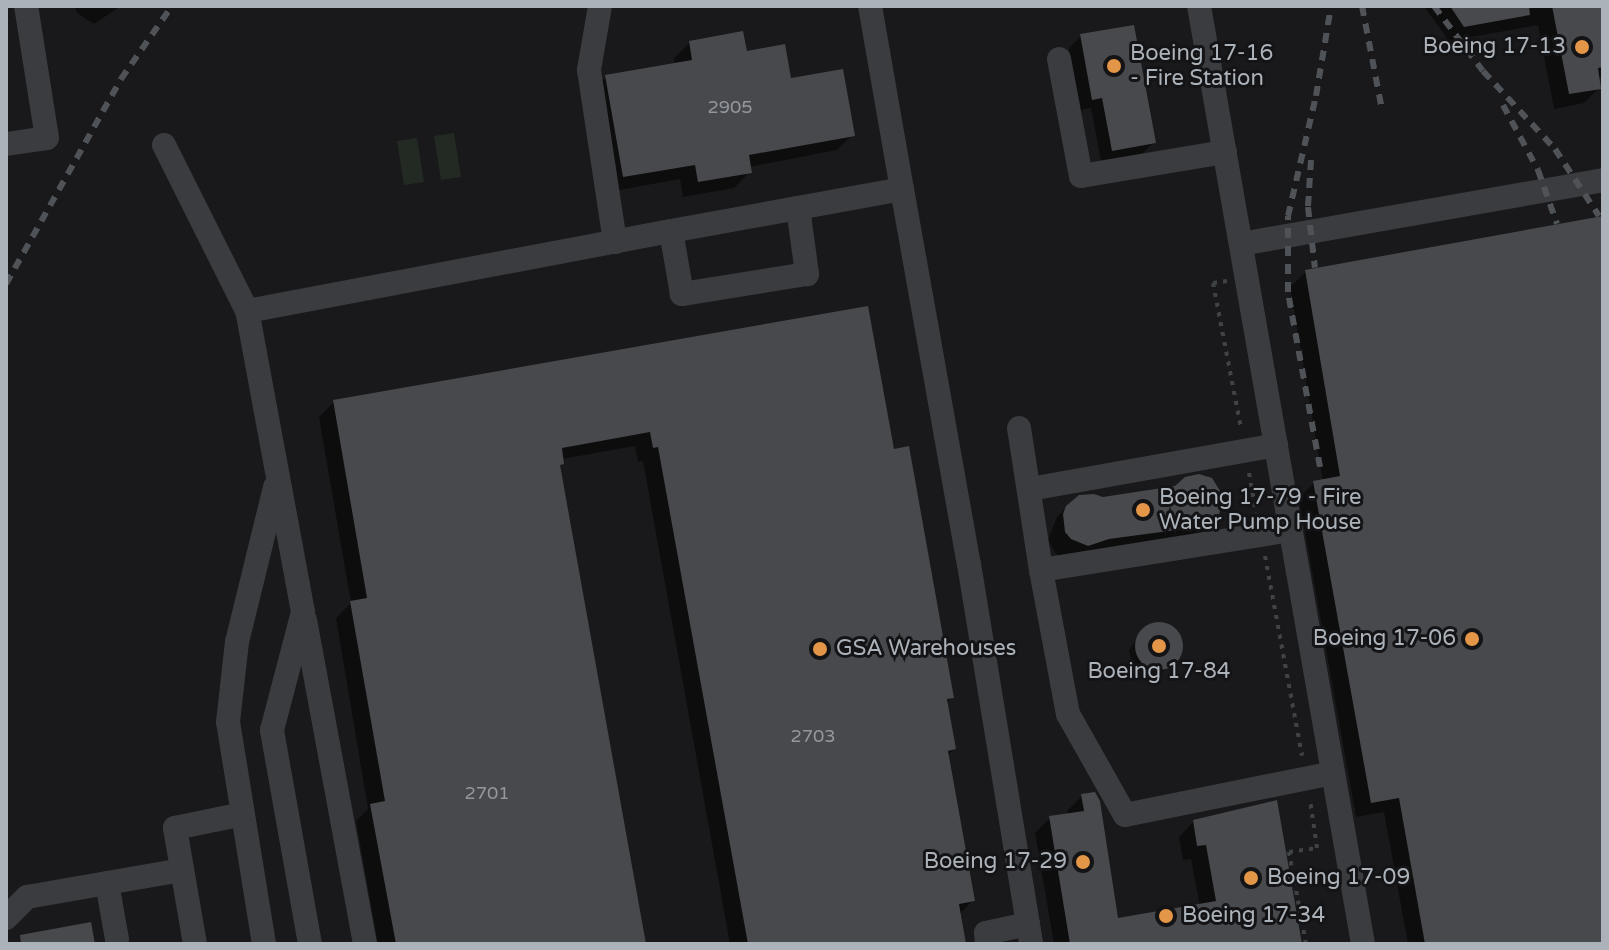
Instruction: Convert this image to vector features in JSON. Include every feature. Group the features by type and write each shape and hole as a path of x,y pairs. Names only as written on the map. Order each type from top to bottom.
{"lane":[{"path":"6,144 47,138 26,6"},
{"path":"600,6 589,70 615,242"},
{"path":"870,6 1029,934 986,933 987,944"},
{"path":"1199,6 1363,944"},
{"path":"1059,59 1081,176 1225,152"},
{"path":"164,145 247,311 365,944"},
{"path":"1241,244 1603,180"},
{"path":"247,311 902,189"},
{"path":"671,231 682,294 807,274 798,208"},
{"path":"1019,428 1068,714 1125,815 1333,773"},
{"path":"1030,489 1276,445"},
{"path":"264,944 228,722 237,642 277,476"},
{"path":"1041,570 1291,530"},
{"path":"303,612 272,730 310,944"},
{"path":"195,944 175,828 243,814"},
{"path":"6,918 27,897 182,870"},
{"path":"107,883 117,939"}],"shaded area":[{"path":"454,133 461,177 441,180 434,136"},
{"path":"417,138 424,182 404,185 397,141"}],"building":[{"path":"1450,6 1529,6 1530,15 1464,27"},
{"name":"Boeing 17-13","path":"1552,6 1603,6 1603,67 1598,68 1601,89 1569,94"},
{"name":"Boeing 17-16 - Fire Station","path":"1134,25 1156,143 1112,151 1102,98 1092,100 1080,34"},
{"path":"743,31 747,51 785,44 791,78 843,69 855,136 749,155 752,173 698,182 695,165 623,177 605,75 692,60 689,41"},
{"name":"Boeing 17-06","path":"1603,216 1603,944 1425,944 1399,798 1371,803 1313,481 1340,476 1305,270"},
{"name":"GSA Warehouses","path":"868,306 894,449 909,446 954,698 947,699 956,749 948,751 975,901 959,904 966,944 748,944 658,447 653,448 650,432 562,448 564,464 560,465 646,944 396,944 370,804 385,801 350,601 367,598 333,400"},
{"name":"Boeing 17-79 - Fire Water Pump House","path":"1199,474 1212,478 1224,497 1218,518 1206,526 1109,539 1088,546 1071,539 1065,532 1063,514 1066,506 1079,495 1103,497 1175,486 1185,477"},
{"name":"Boeing 17-84","path":"1159,622 1176,629 1183,646 1176,663 1159,670 1142,663 1135,646 1142,629"},
{"path":"1095,792 1100,801 1118,918 1216,901 1206,845 1197,846 1193,820 1277,800 1302,944 1070,944 1049,816 1084,811 1081,794"},
{"path":"91,922 95,944 21,944 20,935"}],"railway":[{"path":"6,284 121,79 172,6"},
{"path":"1320,467 1288,292 1288,216 1316,96 1331,6"},
{"path":"1362,6 1381,105"},
{"path":"1434,6 1483,71 1555,149 1599,216"},
{"path":"1503,105 1538,170 1557,224"},
{"path":"1311,160 1308,207 1315,268"}],"place":[{"name":"Boeing 17-13","path":"1582,47"},
{"name":"Boeing 17-16 - Fire Station","path":"1114,66"},
{"name":"Boeing 17-79 - Fire Water Pump House","path":"1143,510"},
{"name":"Boeing 17-06","path":"1472,639"},
{"name":"Boeing 17-84","path":"1159,646"},
{"name":"GSA Warehouses","path":"820,649"},
{"name":"Boeing 17-29","path":"1083,862"},
{"name":"Boeing 17-09","path":"1251,878"},
{"name":"Boeing 17-34","path":"1166,916"}]}
